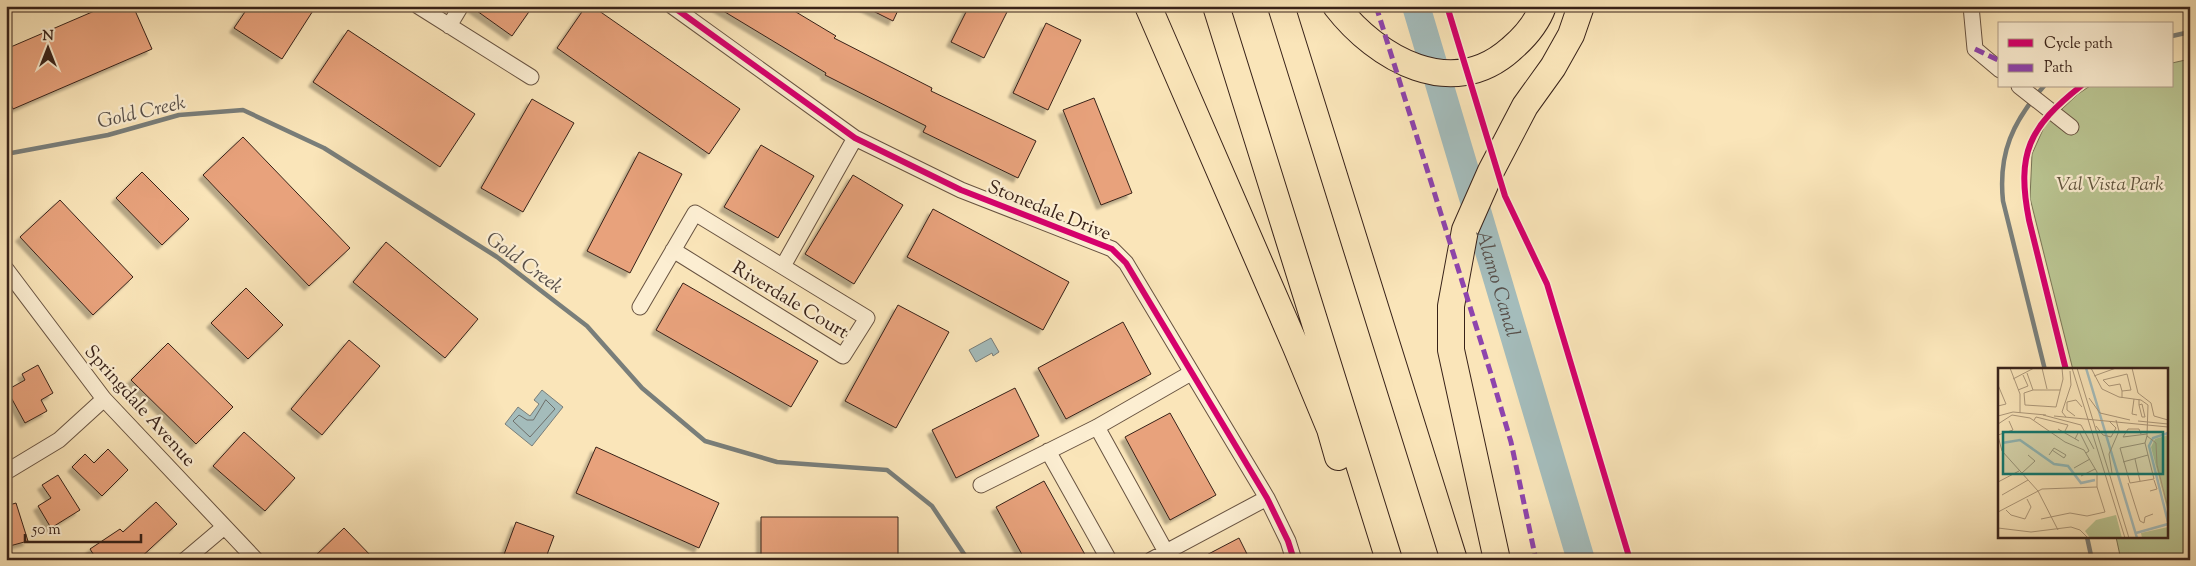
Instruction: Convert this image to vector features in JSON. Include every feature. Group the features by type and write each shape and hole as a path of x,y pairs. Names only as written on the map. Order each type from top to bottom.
{"highway":[{"path":"1148,6 1296,347 1330,430 1346,483 1375,514"},
{"path":"1216,6 1389,560"},
{"path":"1281,6 1454,560"},
{"path":"1339,10 1371,43 1401,62 1429,72 1456,73 1480,69 1502,57 1523,38 1539,16 1543,6"},
{"path":"1497,560 1451,350 1451,306 1465,230 1491,171 1525,106 1553,67 1571,35 1581,6"}],"street":[{"path":"418,6 531,78"},
{"path":"449,26 462,6"},
{"name":"Stonedale Drive","path":"672,6 855,138 961,190 1112,249 1126,263 1267,498 1288,542 1294,560"},
{"path":"1971,6 1975,49 1998,68"},
{"path":"2022,88 2071,127"},
{"name":"Riverdale Court","path":"782,266 855,138"},
{"name":"Riverdale Court","path":"640,307 695,213 867,318 843,356 674,250"},
{"name":"Springdale Avenue","path":"6,269 104,399 256,560"},
{"path":"981,485 1097,427 1191,373"},
{"path":"6,472 58,440 104,399"},
{"path":"1097,427 1166,552"},
{"path":"1048,451 1109,560"},
{"path":"1151,560 1267,498"},
{"path":"185,560 224,527"}],"green space":[{"name":"Val Vista Park","path":"2190,59 2190,560 2121,560 2116,538 2168,538 2168,368 2072,368 2030,198 2032,154 2045,125 2087,88 2174,88 2174,63"}],"water":[{"path":"991,338 999,352 993,356 992,353 976,362 969,350"},
{"path":"542,390 563,407 532,446 505,424 518,407 530,416 539,404 534,400"}],"building":[{"path":"106,6 133,6 152,49 13,109 6,94 6,49"},
{"path":"249,6 316,6 282,59 234,28"},
{"path":"470,6 533,6 512,36"},
{"path":"586,6 592,6 740,109 709,154 557,48"},
{"path":"715,6 786,6 836,36 834,38 932,88 931,91 1036,141 1018,178 923,132 926,126 825,75 826,73"},
{"path":"863,6 900,6 893,21"},
{"path":"969,6 1010,6 984,58 951,42"},
{"path":"1046,23 1081,40 1048,110 1013,93"},
{"path":"348,30 475,114 440,167 313,82"},
{"path":"1094,98 1132,193 1101,205 1063,110"},
{"path":"532,99 574,123 523,212 481,188"},
{"path":"243,137 350,248 309,286 203,175"},
{"path":"761,145 814,176 778,238 724,207"},
{"path":"639,152 682,174 630,273 587,251"},
{"path":"142,172 189,219 162,245 116,198"},
{"path":"853,175 903,205 854,284 805,254"},
{"path":"60,200 133,277 93,315 20,237"},
{"path":"933,209 1069,282 1043,330 907,257"},
{"path":"386,242 478,319 445,358 353,282"},
{"path":"683,283 818,361 791,407 656,330"},
{"path":"246,288 283,325 248,359 211,323"},
{"path":"898,305 949,332 896,428 845,401"},
{"path":"1123,322 1151,374 1066,419 1038,368"},
{"path":"349,340 380,366 322,435 291,409"},
{"path":"168,343 233,407 196,444 131,380"},
{"path":"38,365 53,393 41,400 47,411 25,423 7,390 25,380 22,374"},
{"path":"1015,388 1039,436 956,478 932,430"},
{"path":"1170,413 1216,495 1170,520 1125,437"},
{"path":"244,432 295,478 265,511 213,466"},
{"path":"596,447 719,503 699,548 576,493"},
{"path":"108,449 128,470 102,496 72,467 85,454 94,463"},
{"path":"58,475 80,510 51,528 38,506 51,498 42,485"},
{"path":"1044,481 1088,560 1025,560 996,507"},
{"path":"156,502 177,524 138,560 97,560 90,549 120,529 123,532"},
{"path":"16,503 28,541 6,547 6,506"},
{"path":"761,517 898,517 898,560 761,560"},
{"path":"516,522 554,536 545,560 502,560"},
{"path":"344,528 375,560 311,560"},
{"path":"1239,538 1250,560 1197,560"}],"waterway":[{"name":"Alamo Canal","path":"1416,6 1581,560"},
{"path":"2174,36 2190,32"},
{"path":"2042,88 2024,112 2010,139 2003,168 2002,184 2003,201 2045,368"},
{"name":"Gold Creek","path":"6,154 108,135 179,115 243,110 324,148 497,257 587,326 642,388 705,441 777,462 887,470 932,506 968,560"},
{"path":"2087,538 2092,560"}],"marked path":[{"path":"1376,6 1511,442 1536,560"},
{"path":"1975,49 1998,60"}],"cycle path":[{"path":"672,6 855,138 961,190 1112,249 1126,263 1267,498 1288,541 1294,560"},
{"path":"1447,6 1505,196 1547,284 1630,560"},
{"path":"2066,368 2029,220 2024,177 2026,159 2038,129 2049,115 2079,88"}]}
